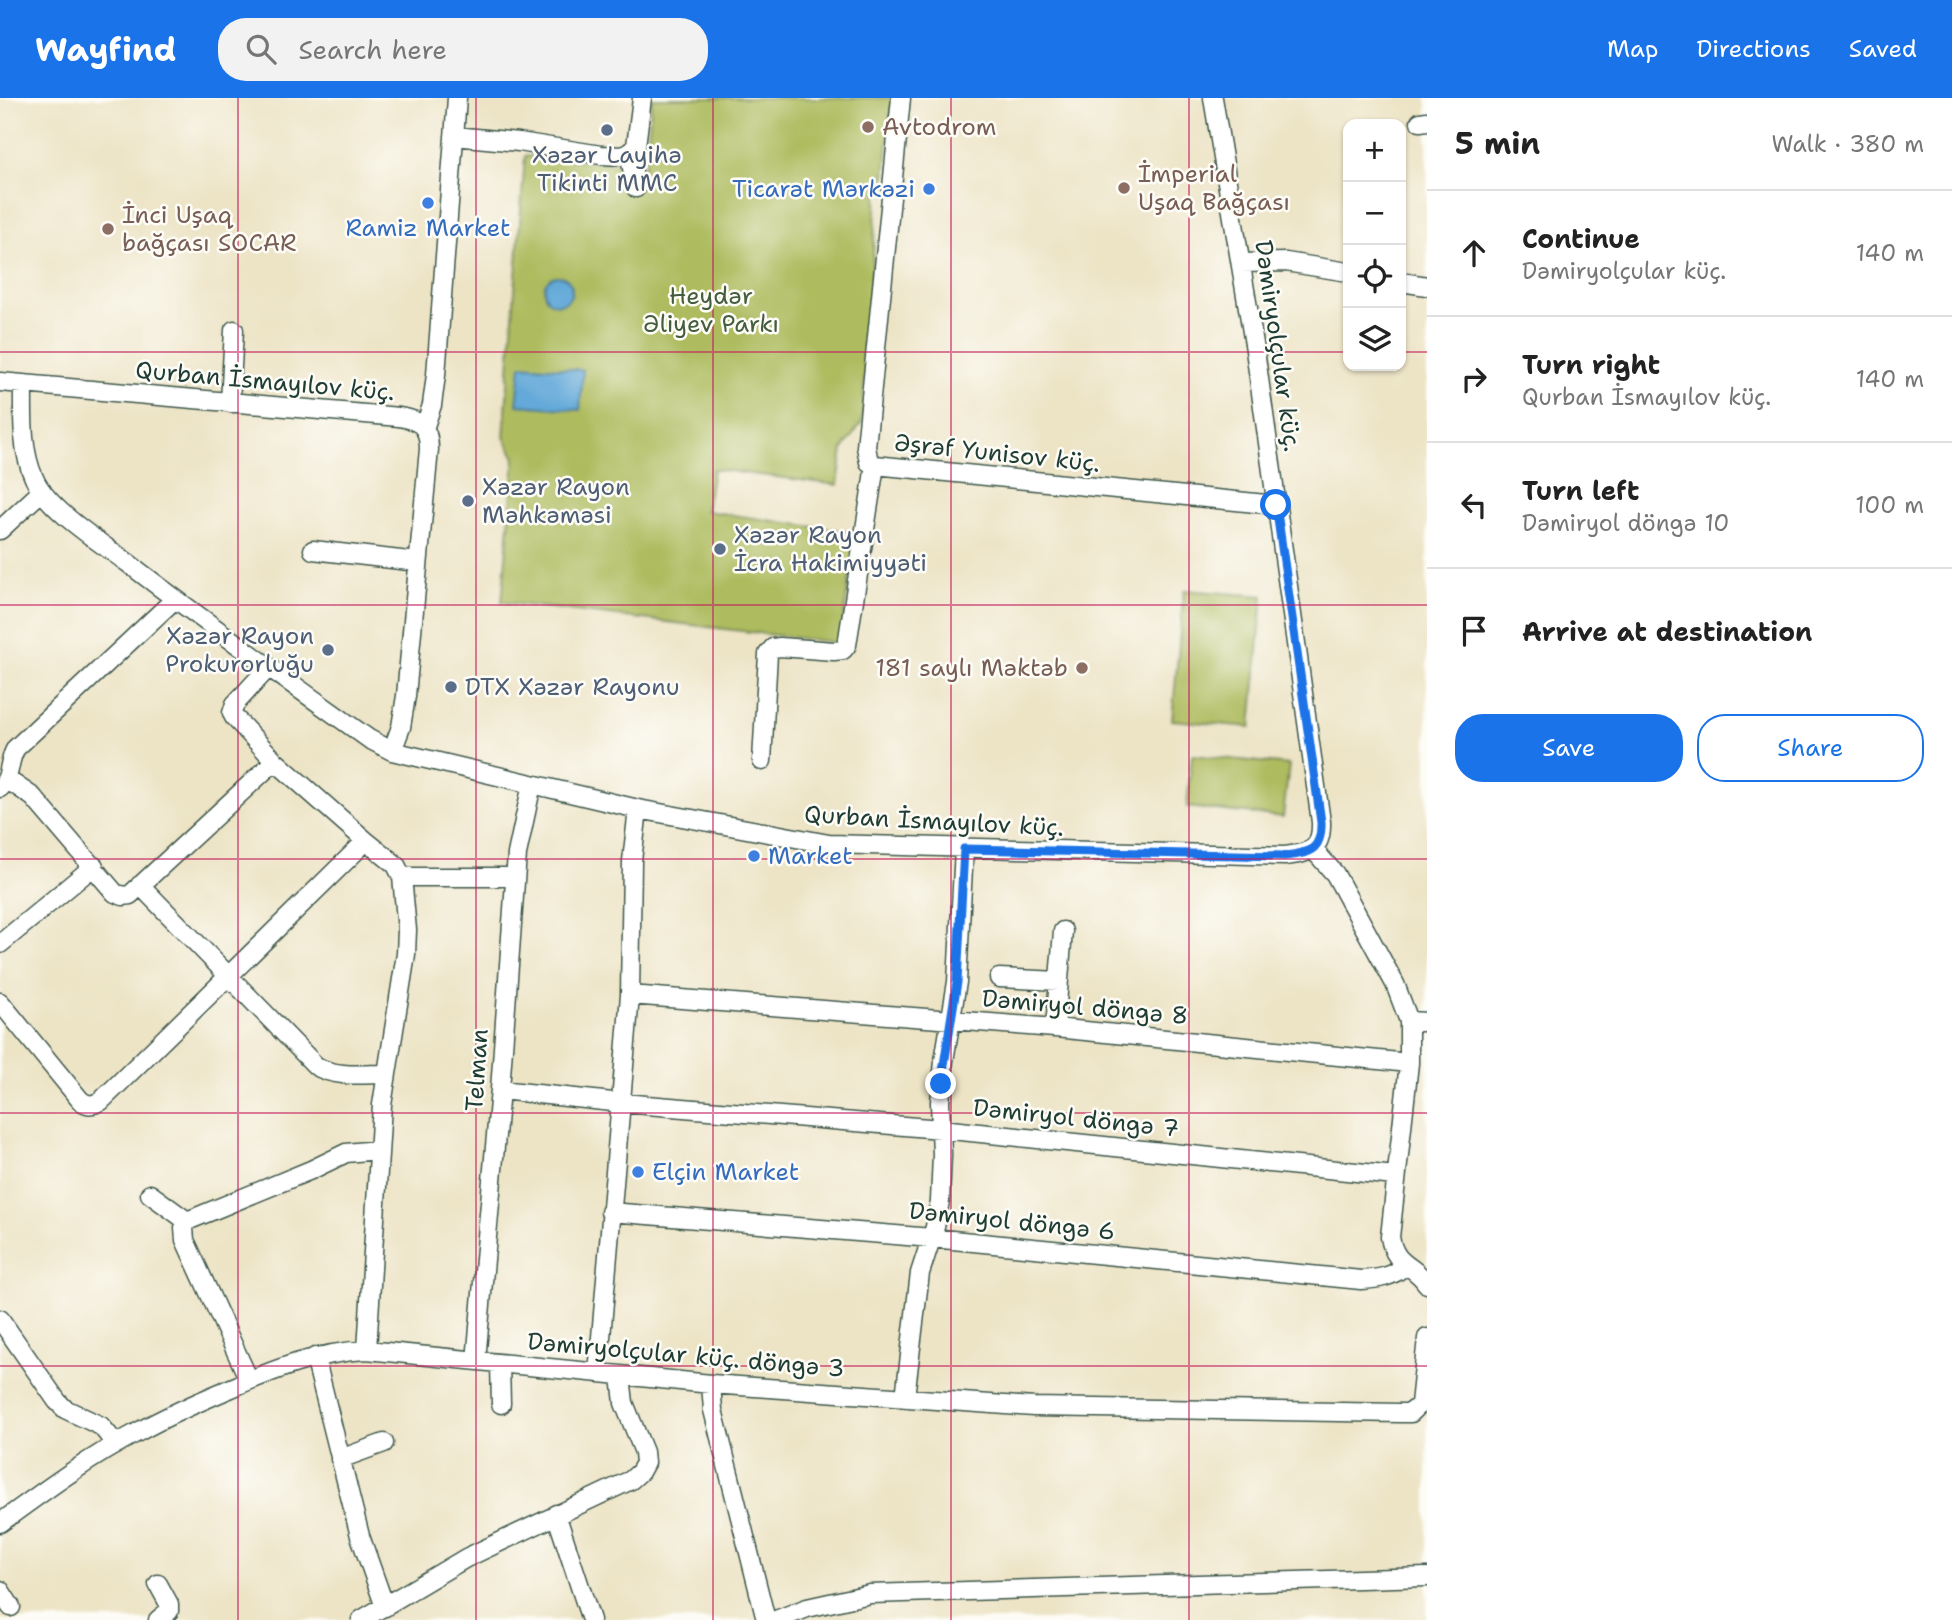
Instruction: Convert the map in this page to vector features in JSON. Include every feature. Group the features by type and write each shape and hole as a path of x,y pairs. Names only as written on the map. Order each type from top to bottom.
{"street":[{"path":"392,751 403,713 429,449 425,426 432,405 436,375 457,98"},
{"path":"454,136 622,156 636,146 642,98"},
{"name":"Əşrəf Yunisov küç.","path":"901,98 866,447 869,462 953,475 1276,505"},
{"name":"Dəmiryolçular küç.","path":"1213,98 1241,262 1321,822 1321,838 1313,849"},
{"path":"629,153 636,188"},
{"path":"1241,262 1286,262 1343,271"},
{"path":"1406,283 1427,286"},
{"path":"230,403 234,330"},
{"name":"Qurban İsmayılov küç.","path":"0,382 399,417 425,426"},
{"name":"Qurban İsmayılov küç.","path":"23,384 26,449 34,481 42,491 76,524 174,599 369,739 392,751 638,809 829,845 1285,856 1299,855 1313,849"},
{"path":"762,761 768,654 780,647 834,651 843,650 847,645 875,465"},
{"path":"0,530 42,491"},
{"path":"313,550 418,562"},
{"path":"174,599 16,748 4,772 33,797 116,893 123,896 130,895 275,761"},
{"path":"269,667 235,704 232,713 275,761 396,865 402,877 407,918 406,954 386,1074 378,1150 367,1350"},
{"name":"Telman","path":"476,1362 500,1090 515,877 520,830 532,785"},
{"path":"598,1373 630,995 632,861 638,809"},
{"path":"0,1002 81,1101 94,1105 366,841"},
{"path":"905,1396 920,1273 932,1238 940,1200 941,1084 957,982 964,849"},
{"path":"1313,849 1335,874 1418,1022 1409,1063 1390,1237 1396,1257 1420,1275 1427,1284"},
{"path":"0,944 94,866"},
{"path":"402,877 515,877"},
{"path":"140,885 316,1066 325,1071 386,1074"},
{"path":"1055,1028 1063,931"},
{"path":"999,978 1059,981"},
{"name":"Dəmiryol döngə 8","path":"630,995 1055,1028 1409,1063"},
{"name":"Dəmiryol döngə 7","path":"500,1090 622,1103 941,1129 1395,1176"},
{"path":"249,1380 189,1250 184,1228 187,1221 346,1153 378,1150"},
{"path":"150,1194 187,1221"},
{"name":"Dəmiryol döngə 6","path":"610,1212 932,1238 1361,1280 1380,1279 1405,1266"},
{"path":"0,1320 57,1401 65,1409 101,1426 117,1444"},
{"name":"Dəmiryolçular küç. döngə 3","path":"0,1523 117,1444 185,1408 249,1380 315,1357 367,1350 711,1384 1089,1409 1412,1413 1420,1404 1427,1338"},
{"path":"315,1357 360,1536 385,1607"},
{"path":"500,1364 501,1404"},
{"path":"361,1620 466,1558 631,1480 640,1472 645,1463 644,1452 624,1403 621,1376"},
{"path":"711,1384 713,1410 766,1620"},
{"path":"340,1459 384,1443"},
{"path":"556,1514 591,1620"},
{"path":"776,1620 807,1608 870,1594 1427,1577"},
{"path":"158,1620 169,1611 169,1604 159,1584"},
{"path":"0,1590 11,1607"}],"green space":[{"name":"Heydər Əliyev Parkı","path":"652,98 892,98 884,189 877,194 862,422 843,449 838,485 713,469 706,511 856,533 840,643 502,602 515,458 504,437 525,156 645,166"},
{"path":"1184,590 1263,596 1251,727 1172,720"},
{"path":"1192,755 1289,765 1283,817 1187,807"}],"water":[{"path":"558,276 568,280 572,290 568,300 558,304 548,300 544,290 548,280"},
{"path":"521,365 583,370 580,410 517,405"}],"place":[{"name":"Avtodrom","path":"868,127"},
{"name":"Xəzər Layihə Tikinti MMC","path":"607,130"},
{"name":"İmperial Uşaq Bağçası","path":"1124,188"},
{"name":"Ticarət Mərkəzi","path":"929,189"},
{"name":"Ramiz Market","path":"428,203"},
{"name":"İnci Uşaq bağçası SOCAR","path":"108,229"},
{"name":"Xəzər Rayon Məhkəməsi","path":"468,501"},
{"name":"Xəzər Rayon İcra Hakimiyyəti","path":"720,549"},
{"name":"Xəzər Rayon Prokurorluğu","path":"328,650"},
{"name":"181 saylı Məktəb","path":"1082,668"},
{"name":"DTX Xəzər Rayonu","path":"451,687"},
{"name":"Market","path":"754,856"},
{"name":"Elçin Market","path":"638,1172"}],"route":[{"path":"941,1084 957,982 964,849 1285,856 1299,855 1317,845 1321,838 1321,822 1276,505"}]}
